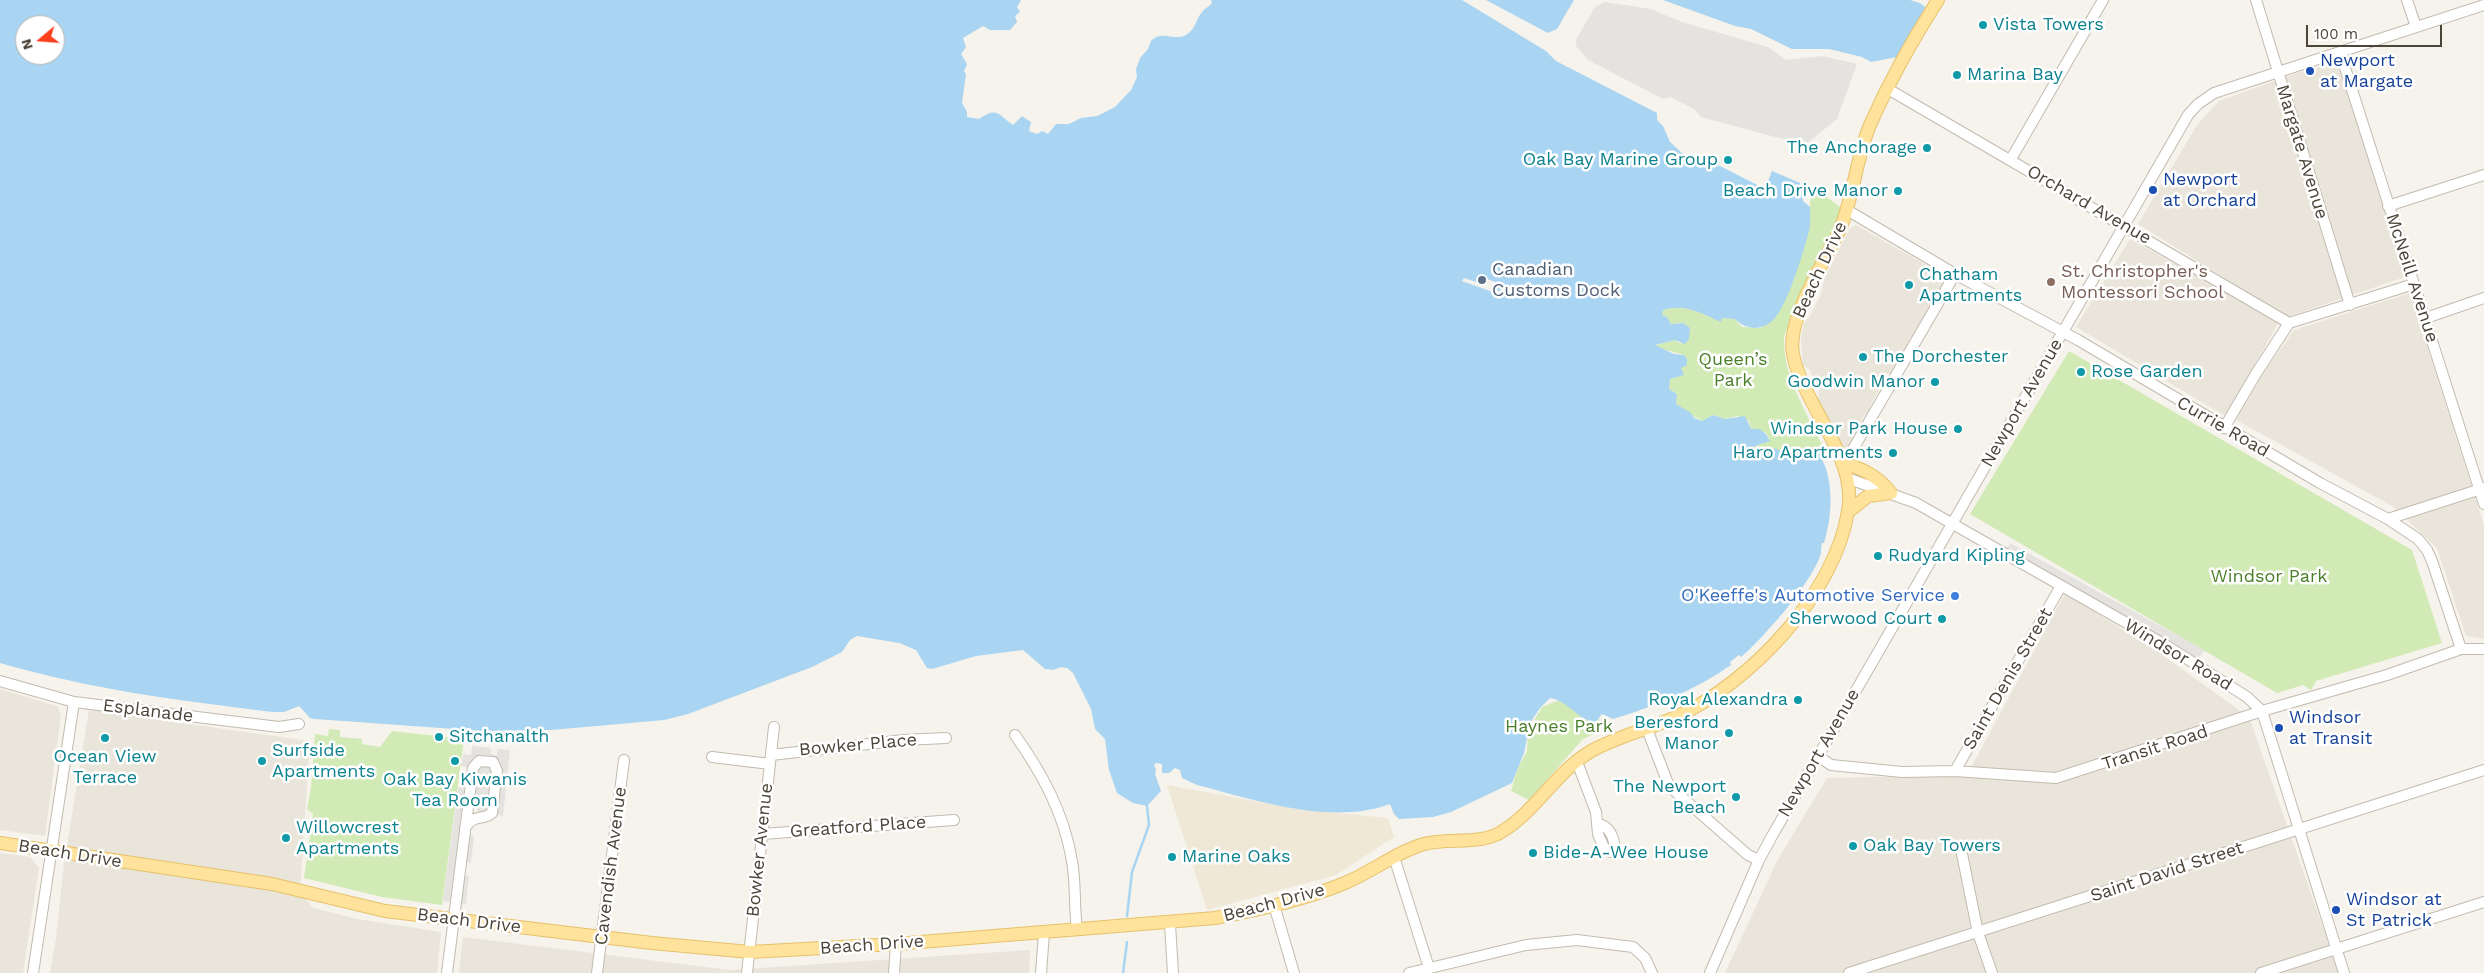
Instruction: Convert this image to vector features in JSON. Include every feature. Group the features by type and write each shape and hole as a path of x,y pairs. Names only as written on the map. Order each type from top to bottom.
{"main road":[{"name":"Beach Drive","path":"0,843 272,884 385,911 601,938 750,952 896,944 1170,924 1222,917 1274,905 1343,884 1411,849 1436,842 1483,839 1502,831 1577,762 1597,748 1647,729 1693,708 1722,692 1768,652 1807,603 1826,572 1848,512 1847,478 1842,462 1794,358 1792,337 1798,314 1847,210 1869,128 1888,89 1938,0"},
{"path":"1842,462 1859,468 1882,480 1891,493 1868,496 1848,512"}],"street":[{"path":"2010,160 2102,0"},
{"name":"Margate Avenue","path":"2256,0 2350,304"},
{"path":"2407,0 2416,27"},
{"name":"Newport Avenue","path":"1710,971 1758,860 2188,115 2198,104 2214,93 2484,5"},
{"name":"McNeill Avenue","path":"2340,52 2388,206 2482,489 2484,504"},
{"name":"Orchard Avenue","path":"1888,89 2124,225 2289,324"},
{"path":"2388,206 2484,175"},
{"name":"Currie Road","path":"1847,210 2320,483 2388,519 2418,539 2427,550 2461,649"},
{"path":"1842,462 1849,456 1955,274"},
{"path":"2224,428 2257,372 2289,324 2414,284"},
{"path":"2426,318 2484,298"},
{"name":"Windsor Road","path":"1847,478 1891,493 1916,504 1952,524 2210,673 2247,697 2262,711"},
{"path":"2388,519 2482,489"},
{"name":"Saint Denis Street","path":"1955,771 2061,586"},
{"name":"Transit Road","path":"1818,756 1831,765 1902,772 1955,771 2056,778 2262,711 2387,675 2461,649 2484,649"},
{"name":"Esplanade","path":"0,681 74,702 279,727 299,724"},
{"path":"33,973 74,702"},
{"path":"2262,711 2344,973"},
{"name":"Bowker Avenue","path":"747,973 774,727"},
{"path":"1647,729 1669,786 1748,855 1758,860"},
{"path":"1015,735 1035,763 1065,827 1073,862 1077,930"},
{"name":"Bowker Place","path":"770,759 904,740 946,738"},
{"path":"712,757 770,759"},
{"name":"Cavendish Avenue","path":"597,973 624,760"},
{"path":"447,973 453,919 465,828 474,765 480,761 493,762 497,771 492,813 472,819 465,828"},
{"path":"1577,762 1599,824"},
{"name":"Saint David Street","path":"1850,973 1978,934 2484,770"},
{"name":"Greatford Place","path":"762,834 954,820"},
{"path":"1962,854 1978,934 1992,973"},
{"path":"1394,857 1428,968"},
{"path":"2261,973 2484,902"},
{"path":"1274,905 1294,973"},
{"path":"1170,924 1173,973"},
{"path":"1041,973 1044,933"},
{"path":"1409,973 1542,942 1577,940 1633,947 1645,958 1652,973"},
{"path":"894,973 896,944"}],"shaded area":[{"path":"1605,2 1651,9 1682,22 1768,47 1786,60 1823,56 1857,64 1837,119 1805,145 1701,117 1695,110 1671,97 1663,99 1588,60 1576,46 1576,40 1595,7"},
{"path":"2337,62 2342,63 2405,277 2287,317 2138,224 2197,125 2219,101 2297,73"},
{"path":"1856,225 1938,272 1943,277 1944,282 1892,374 1886,373 1883,383 1870,406 1870,411 1864,415 1852,438 1853,442 1846,451 1842,448 1818,399 1819,390 1810,370 1803,365 1801,338 1804,323 1810,316 1821,294 1824,279 1850,228"},
{"path":"2130,239 2279,322 2225,416 2076,327"},
{"path":"2410,293 2484,525 2484,639 2466,636 2437,548 2392,506 2236,420 2263,374 2294,330"},
{"path":"2010,543 2204,650 2197,662 2006,551"},
{"path":"2065,593 2161,654 2249,717 2339,973 1725,973 1777,861 1827,778 1967,775"},
{"path":"0,689 57,706 61,715 45,836 0,830"},
{"path":"89,710 310,741 300,892 313,908 357,919 441,932 437,973 50,973 64,864"},
{"path":"472,746 491,748 491,754 497,755 498,749 510,750 503,816 487,811 479,812 472,804 464,835 474,836 471,863 460,862 459,875 469,876 466,904 443,901 458,788 466,782 471,783 473,768 461,766 463,754 471,755"},
{"path":"1167,785 1297,809 1388,818 1394,837 1336,875 1207,910"},
{"path":"0,853 30,857 39,868 23,973 0,973"},
{"path":"463,937 730,970 1030,950 1029,973 459,973"}],"green space":[{"name":"Queen’s Park","path":"1811,186 1842,208 1784,336 1784,351 1791,379 1823,447 1820,454 1796,447 1788,447 1782,451 1755,454 1740,460 1732,454 1770,440 1765,432 1751,430 1749,421 1737,416 1725,419 1713,415 1703,421 1676,404 1677,394 1669,389 1670,379 1678,377 1684,355 1656,347 1655,345 1675,340 1681,344 1683,323 1671,324 1667,317 1662,315 1662,310 1685,308 1720,321 1722,318 1735,319 1742,327 1761,328 1783,304 1809,229"},
{"name":"Windsor Park","path":"2069,351 2412,550 2442,643 2316,681 2311,690 2303,685 2277,693 1970,514"},
{"name":"Haynes Park","path":"1565,698 1587,715 1603,721 1601,731 1583,739 1529,800 1511,791 1517,770 1527,751 1528,731 1542,707"},
{"path":"329,729 340,730 340,737 362,739 362,744 380,747 392,731 464,739 442,905 382,897 304,878 313,814 307,809 311,787 315,734 328,736"}],"water":[{"path":"0,0 1021,0 1017,7 1020,12 1015,16 1017,22 1010,30 990,30 983,26 963,38 966,47 961,54 967,64 964,71 966,74 962,103 967,112 967,117 979,119 990,113 997,113 1013,125 1022,116 1031,122 1029,131 1037,134 1042,131 1048,134 1056,124 1069,124 1081,118 1097,116 1115,107 1131,90 1137,77 1136,69 1140,58 1148,49 1151,41 1159,36 1180,37 1188,34 1200,14 1212,3 1211,0 1462,0 1546,51 1556,61 1657,113 1657,120 1663,126 1670,142 1682,153 1720,166 1765,189 1772,171 1800,183 1803,201 1810,207 1810,228 1807,240 1785,301 1771,322 1755,328 1745,326 1735,319 1722,318 1721,322 1685,308 1671,308 1663,310 1662,315 1667,317 1671,324 1683,323 1690,328 1689,339 1685,344 1675,340 1655,345 1674,354 1684,355 1687,359 1687,365 1681,368 1684,375 1670,379 1669,389 1677,394 1676,404 1691,413 1694,418 1702,421 1713,415 1725,419 1745,416 1751,429 1761,430 1766,435 1770,441 1732,454 1740,460 1773,448 1782,451 1796,447 1820,454 1829,481 1830,516 1821,553 1809,578 1787,608 1762,637 1741,657 1739,655 1730,662 1731,665 1717,674 1675,696 1645,709 1613,719 1602,714 1596,722 1585,719 1563,703 1550,698 1540,708 1530,723 1524,753 1512,783 1451,812 1433,817 1399,819 1394,814 1390,804 1367,810 1319,812 1268,803 1197,785 1182,778 1180,770 1175,768 1169,773 1162,773 1162,764 1156,763 1154,765 1156,769 1155,774 1161,791 1147,806 1133,803 1117,793 1109,770 1105,739 1095,729 1091,709 1073,673 1067,668 1061,667 1053,670 1045,669 1023,650 976,656 932,669 927,668 916,650 899,643 857,636 850,640 842,652 812,667 688,714 664,720 551,730 482,731 315,719 310,718 299,706 284,712 273,712 170,699 101,687 0,663"},
{"path":"1486,0 1574,0 1557,29 1548,33"},
{"path":"1663,0 1910,0 1920,3 1926,8 1897,57 1871,62 1862,57 1829,49 1792,49 1751,29 1735,26"}],"pier":[{"path":"1482,277 1498,283 1496,290 1505,294 1504,296 1462,281 1464,278 1479,283"}],"waterway":[{"path":"1127,916 1132,872 1149,825 1147,806"},
{"path":"1123,973 1127,942"}],"place":[{"name":"Vista Towers","path":"1983,25"},
{"name":"Newport at Margate","path":"2310,71"},
{"name":"Marina Bay","path":"1957,75"},
{"name":"The Anchorage","path":"1927,148"},
{"name":"Oak Bay Marine Group","path":"1728,160"},
{"name":"Newport at Orchard","path":"2153,190"},
{"name":"Beach Drive Manor","path":"1898,191"},
{"name":"Canadian Customs Dock","path":"1482,280"},
{"name":"St. Christopher's Montessori School","path":"2051,282"},
{"name":"Chatham Apartments","path":"1909,285"},
{"name":"The Dorchester","path":"1863,357"},
{"name":"Rose Garden","path":"2081,372"},
{"name":"Goodwin Manor","path":"1935,382"},
{"name":"Windsor Park House","path":"1958,429"},
{"name":"Haro Apartments","path":"1893,453"},
{"name":"Rudyard Kipling","path":"1878,556"},
{"name":"O'Keeffe's Automotive Service","path":"1955,596"},
{"name":"Sherwood Court","path":"1942,619"},
{"name":"Royal Alexandra","path":"1798,700"},
{"name":"Windsor at Transit","path":"2279,728"},
{"name":"Beresford Manor","path":"1729,733"},
{"name":"Sitchanalth","path":"439,737"},
{"name":"Ocean View Terrace","path":"105,738"},
{"name":"Surfside Apartments","path":"262,761"},
{"name":"Oak Bay Kiwanis Tea Room","path":"455,761"},
{"name":"The Newport Beach","path":"1736,797"},
{"name":"Willowcrest Apartments","path":"286,838"},
{"name":"Oak Bay Towers","path":"1853,846"},
{"name":"Bide-A-Wee House","path":"1533,853"},
{"name":"Marine Oaks","path":"1172,857"},
{"name":"Windsor at St Patrick","path":"2336,910"}]}
